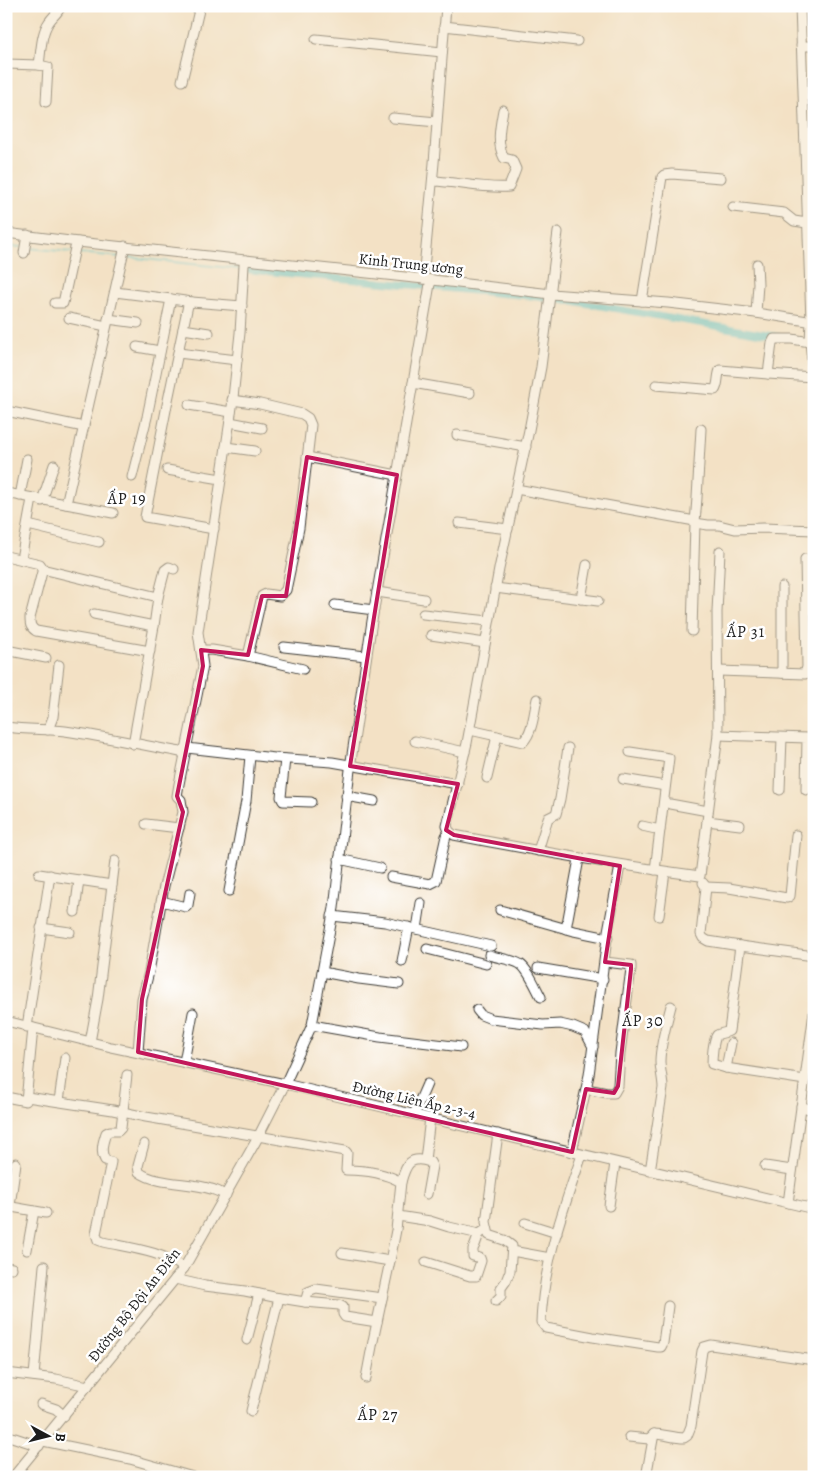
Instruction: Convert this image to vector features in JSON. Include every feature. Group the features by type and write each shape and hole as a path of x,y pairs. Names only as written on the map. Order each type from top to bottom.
{"street":[{"path":"39,65 42,40 47,23 59,11 61,6"},
{"path":"182,81 200,6"},
{"name":"Đường Bộ Đội An Điền","path":"13,1477 184,1268 259,1136 312,1024 332,916 346,796 366,656 429,283 433,181 446,6"},
{"path":"656,385 715,390 720,370 813,378 810,342 812,324 800,6"},
{"path":"444,26 577,41"},
{"path":"316,39 442,52"},
{"path":"801,46 814,46"},
{"path":"6,64 48,67 46,102"},
{"path":"433,181 509,187 516,169 512,160 504,158 500,150 499,138 503,110"},
{"path":"393,118 437,122"},
{"path":"642,300 662,177 672,174 721,178"},
{"path":"733,207 784,213 794,221 807,223"},
{"path":"558,232 541,367 526,447 495,588 470,730 447,826 449,831 454,834 538,851 620,866 700,876"},
{"name":"Kinh Trung ương","path":"6,233 27,235 76,249 124,249 245,266 429,283 550,299 642,300 756,313 812,324"},
{"path":"24,253 27,235"},
{"path":"56,303 63,303 76,249"},
{"path":"66,504 124,249"},
{"path":"756,313 757,264"},
{"path":"138,1052 142,1000 149,972 161,901 183,812 181,800 177,796 203,666 198,632 230,422 245,266"},
{"path":"115,292 192,302 242,306"},
{"path":"132,477 171,299"},
{"path":"192,302 188,305 145,517 214,529"},
{"path":"69,318 138,323"},
{"path":"183,329 209,333"},
{"path":"768,374 774,339 810,342"},
{"path":"136,347 160,351"},
{"path":"178,353 237,360"},
{"path":"413,384 470,393"},
{"path":"232,400 260,404 302,414 308,418 311,425 299,528 286,590 280,596 266,594 262,596 248,656"},
{"path":"189,405 231,412"},
{"path":"6,411 84,427"},
{"path":"230,422 262,428"},
{"path":"692,631 695,522 701,429"},
{"path":"457,435 526,447"},
{"path":"226,447 255,451"},
{"path":"306,457 397,475"},
{"path":"20,496 27,459"},
{"path":"21,560 28,525 37,500 54,465"},
{"path":"167,470 221,479"},
{"path":"516,489 735,529 814,530"},
{"path":"6,494 113,513"},
{"path":"459,524 508,529"},
{"path":"28,525 99,542"},
{"path":"720,551 717,612 719,671 718,736 700,876 706,887 701,934 708,941 814,956"},
{"path":"6,556 40,564 42,567 30,618 32,628 36,631 150,650"},
{"path":"719,671 805,674 807,667 805,560"},
{"path":"580,599 587,565"},
{"path":"133,744 158,598 165,570 169,567 174,569"},
{"path":"42,569 158,598"},
{"path":"782,587 782,673"},
{"path":"495,588 598,601"},
{"path":"377,592 424,599"},
{"path":"335,605 374,610"},
{"path":"94,614 154,626"},
{"path":"422,614 489,621"},
{"path":"431,635 485,643"},
{"path":"284,647 366,656"},
{"path":"6,650 46,658"},
{"path":"201,650 248,656 303,669"},
{"path":"48,730 53,717 59,665"},
{"path":"470,730 523,742 530,727 537,699"},
{"path":"6,727 21,730 66,731 180,752 187,748 250,756 332,762 458,784"},
{"path":"487,778 497,736"},
{"path":"718,736 807,738 806,790"},
{"path":"780,790 782,738"},
{"path":"415,741 465,752"},
{"path":"538,851 548,818 556,814 568,748"},
{"path":"630,752 669,758 654,870"},
{"path":"229,891 246,802 250,756"},
{"path":"285,759 281,797 283,801 311,802"},
{"path":"623,779 665,786"},
{"path":"346,796 374,801"},
{"path":"670,804 708,811"},
{"path":"707,821 740,825"},
{"path":"146,824 178,828"},
{"path":"642,826 660,830"},
{"path":"391,877 430,884 436,881 446,836 449,831"},
{"path":"706,887 729,888 787,898 790,896 796,835"},
{"path":"566,929 579,859"},
{"path":"339,860 380,868"},
{"path":"90,1042 98,998 115,861"},
{"path":"572,1152 593,1047 620,866"},
{"path":"659,916 666,872"},
{"path":"38,874 112,885"},
{"path":"6,1097 26,1102 30,1027 50,875"},
{"path":"75,912 78,880"},
{"path":"161,901 187,907 190,894"},
{"path":"402,962 421,903"},
{"path":"500,910 566,929 608,938"},
{"path":"332,916 385,922 413,928 489,955 516,962 522,965 541,997"},
{"path":"42,928 70,932"},
{"path":"740,946 729,1031 716,1037 712,1064 726,1068 804,1080"},
{"path":"427,950 489,955"},
{"path":"586,1088 614,1093 618,1086 631,965 605,962"},
{"path":"538,968 603,979"},
{"path":"322,972 399,984"},
{"path":"650,1171 663,1088 660,1060 671,1006"},
{"path":"477,1010 481,1015 491,1019 543,1025 560,1024 573,1027 586,1032 593,1047"},
{"path":"788,1203 804,1080 810,1069 814,1012"},
{"path":"184,1062 193,1013"},
{"name":"Đường Liên Ấp 2-3-4","path":"6,1022 285,1084 814,1209"},
{"path":"312,1024 380,1037 461,1047"},
{"path":"726,1068 731,1043"},
{"path":"60,1102 65,1058"},
{"path":"127,1075 121,1128 118,1132 110,1131 106,1133 103,1143 102,1154 105,1160 111,1162 96,1234 98,1240 173,1260 184,1268"},
{"path":"414,1114 427,1084"},
{"path":"27,1097 346,1151 346,1170 392,1177 401,1182"},
{"path":"801,1106 814,1111"},
{"path":"425,1160 430,1118"},
{"path":"496,1301 501,1296 501,1288 509,1275 512,1251 512,1246 504,1240 489,1235 486,1222 498,1134"},
{"path":"144,1144 138,1166 139,1172 144,1176 211,1188 226,1195"},
{"path":"582,1155 550,1258 542,1303 541,1322 546,1328 593,1338 659,1347 663,1343 668,1306"},
{"path":"366,1378 390,1261 398,1216 401,1182 410,1162 415,1159 425,1160 432,1164 427,1194"},
{"path":"609,1206 614,1163"},
{"path":"16,1164 8,1206 46,1213"},
{"path":"765,1166 792,1170"},
{"path":"27,1250 34,1210"},
{"path":"398,1216 430,1221 478,1234 487,1229"},
{"path":"525,1224 557,1233"},
{"path":"426,1262 470,1276 476,1276 481,1261 480,1258 473,1256 472,1250 476,1245 478,1234"},
{"path":"512,1251 550,1258"},
{"path":"342,1253 390,1261"},
{"path":"34,1376 44,1266"},
{"path":"175,1279 279,1298 339,1305 343,1307 343,1315 345,1317 377,1322"},
{"path":"305,1302 308,1292 316,1289 382,1298"},
{"path":"246,1340 259,1294"},
{"path":"251,1411 279,1298"},
{"path":"629,1437 649,1439 654,1434 665,1434 678,1438 687,1436 691,1426 704,1347 711,1345 814,1360"},
{"path":"6,1373 56,1379 88,1386"},
{"path":"41,1404 56,1409 64,1416"},
{"path":"646,1477 654,1434"},
{"path":"6,1435 41,1444 130,1459 193,1477"}],"highlighted area":[{"path":"307,457 397,475 350,766 458,784 446,830 454,835 620,866 605,962 631,965 618,1086 614,1093 586,1089 572,1152 138,1052 142,999 183,812 177,796 203,666 201,650 248,655 262,596 286,596"}],"waterway":[{"path":"6,246 21,247"},
{"path":"28,248 71,252"},
{"path":"78,253 121,257"},
{"path":"125,257 240,269"},
{"path":"250,270 560,299 779,337"}],"district":[{"name":"ẤP 19","path":"127,498"},
{"name":"ẤP 31","path":"746,631"},
{"name":"ẤP 30","path":"643,1020"},
{"name":"ẤP 27","path":"378,1414"}]}
